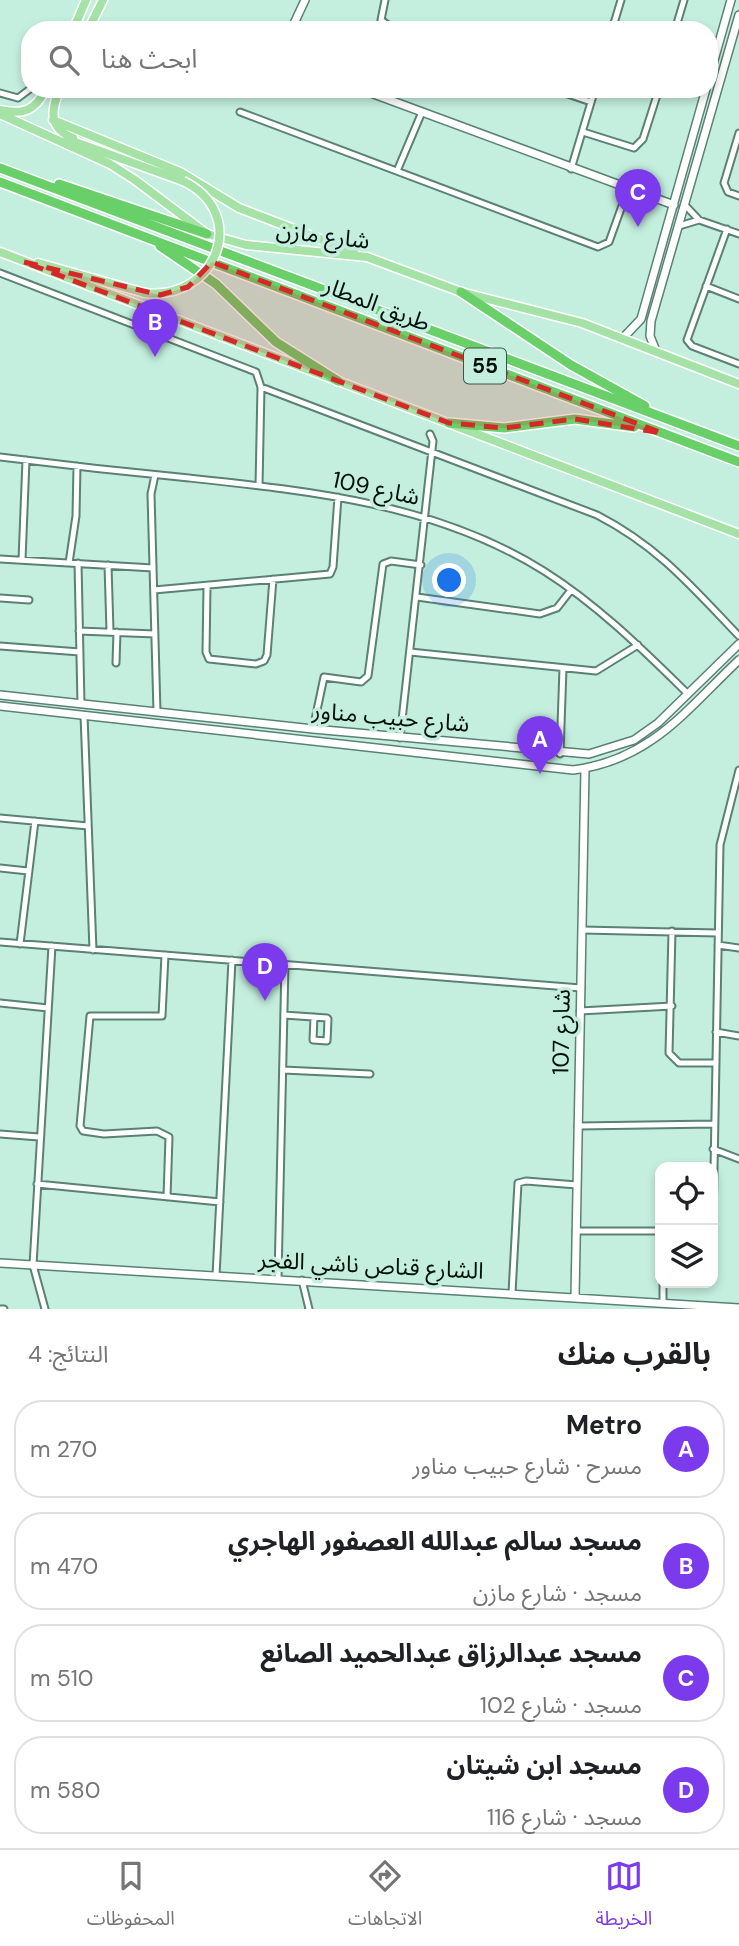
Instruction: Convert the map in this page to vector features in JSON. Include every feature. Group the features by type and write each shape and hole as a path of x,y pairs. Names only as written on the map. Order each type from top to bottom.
{"highway":[{"name":"طريق المطار","path":"0,168 739,446"},
{"path":"32,181 51,181 207,234"},
{"name":"طريق المطار","path":"0,182 739,462"},
{"path":"143,236 216,284 276,342 338,381"},
{"path":"461,292 600,382 684,426"},
{"path":"449,423 504,428 575,419 663,433"}],"main road":[{"path":"77,21 86,0"},
{"path":"93,21 103,0"},
{"path":"0,112 30,111 41,98"},
{"path":"24,262 54,266 145,293 174,293 188,287 205,273 216,254 218,224 214,210 196,187 66,136 53,120 53,105 56,98"},
{"name":"شارع مازن","path":"0,112 127,174 207,234 246,245 367,257 461,292 582,323 739,384"},
{"path":"53,120 180,172 248,212 367,257"},
{"path":"31,126 117,155"},
{"path":"0,252 739,534"}],"street":[{"path":"294,21 305,0"},
{"path":"382,21 385,0"},
{"path":"615,21 621,0"},
{"path":"678,21 684,0"},
{"path":"718,46 731,0"},
{"path":"718,89 739,15"},
{"path":"721,36 726,41 732,38"},
{"path":"718,49 724,47 729,52"},
{"path":"0,93 18,98 21,96"},
{"path":"384,98 674,205"},
{"path":"579,98 591,102"},
{"path":"571,169 592,98"},
{"path":"583,132 634,148 643,139 656,98"},
{"path":"623,338 641,318 704,98"},
{"path":"656,351 650,336 650,321 715,98"},
{"path":"240,112 601,247 609,242 628,189"},
{"path":"397,172 422,112"},
{"path":"739,133 725,188 739,196"},
{"path":"684,202 699,220"},
{"path":"677,227 687,221 699,220 739,234"},
{"path":"727,229 688,342 739,364"},
{"path":"658,263 664,266 668,264"},
{"path":"0,273 156,329 254,371 261,387 260,486"},
{"path":"706,286 739,299"},
{"path":"145,308 155,317 156,329"},
{"path":"156,329 178,321"},
{"path":"261,387 577,506 614,524 670,562 739,636"},
{"path":"400,738 426,517 432,452 430,434"},
{"name":"شارع 109","path":"0,457 260,486 338,497 426,517 516,555 571,590 638,645 688,694"},
{"path":"22,560 26,460"},
{"path":"69,563 76,516 77,466"},
{"path":"155,475 151,494 157,712"},
{"path":"154,590 330,574 333,567 338,497"},
{"path":"0,559 153,568"},
{"path":"313,729 324,677 361,682 368,676 383,564 391,561 421,565"},
{"path":"78,563 81,704"},
{"path":"108,565 116,663"},
{"path":"207,587 206,652 209,659 256,664 264,661 267,655 274,579"},
{"path":"417,597 540,614 556,608 571,590"},
{"path":"0,598 29,600"},
{"path":"79,631 155,634"},
{"name":"شارع حبيب مناور","path":"0,695 400,738 560,754 589,754 634,740 658,723 739,644"},
{"path":"410,652 601,670 638,645"},
{"path":"0,646 80,652"},
{"name":"شارع حبيب مناور","path":"0,706 585,769 625,758 639,750 677,720 739,660"},
{"path":"720,663 722,669 728,671"},
{"path":"560,754 562,668"},
{"path":"711,672 717,674 718,680"},
{"path":"19,708 27,702 22,697"},
{"path":"85,715 93,950"},
{"path":"231,720 236,726 234,732"},
{"path":"368,746 366,739 371,735"},
{"path":"516,749 520,759 516,763"},
{"path":"531,765 528,757 533,751"},
{"name":"شارع 107","path":"575,1297 585,769"},
{"path":"713,1162 720,845 739,770"},
{"path":"0,818 88,826"},
{"path":"20,944 35,821"},
{"path":"0,868 28,871"},
{"path":"582,930 718,933"},
{"path":"672,931 669,1053 672,1059 679,1063 715,1063"},
{"path":"0,942 581,988"},
{"path":"718,945 739,948"},
{"path":"45,1309 33,1265 52,946"},
{"path":"165,956 162,1016 90,1016 87,1023 80,1126 83,1131 104,1134 157,1131 169,1137 167,1197"},
{"path":"216,1276 232,960"},
{"path":"278,1278 285,964"},
{"path":"0,1003 48,1008"},
{"path":"580,1012 672,1006"},
{"path":"284,1015 314,1017 329,1019 328,1041 313,1040 314,1017"},
{"path":"716,1032 739,1036"},
{"path":"283,1070 370,1074"},
{"path":"578,1126 714,1124"},
{"path":"0,1140 0,1134 39,1137"},
{"path":"713,1149 739,1159"},
{"path":"512,1293 518,1184 526,1181 577,1185"},
{"path":"37,1184 220,1202"},
{"path":"576,1231 655,1231"},
{"name":"الشارع قناص ناشي الفجر","path":"0,1263 739,1308"},
{"path":"302,1280 309,1309"},
{"path":"663,1288 663,1302"}],"highlighted area":[{"path":"24,262 160,295 188,287 212,262 662,433 575,419 504,428 449,423"}],"place":[{"name":"مسجد عبدالرزاق عبدالحميد الصانع","path":"638,227"},
{"name":"مسجد سالم عبدالله العصفور الهاجري","path":"155,357"},
{"name":"Metro","path":"540,774"},
{"name":"مسجد ابن شيتان","path":"265,1001"}]}
